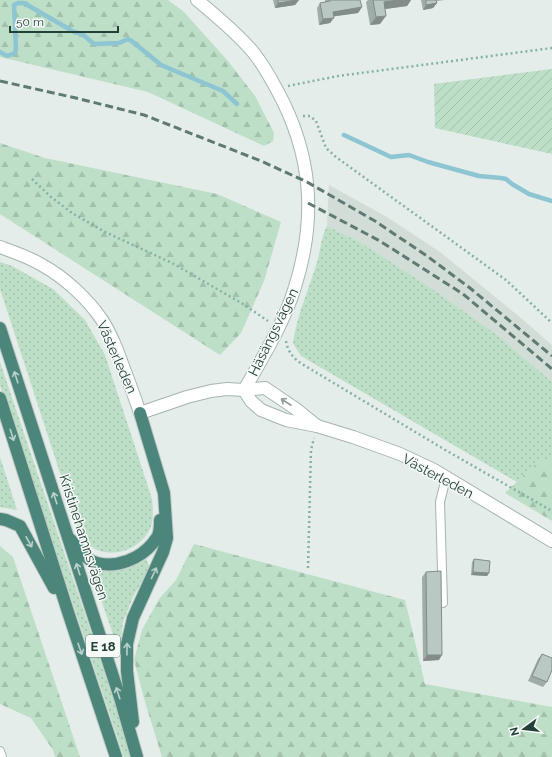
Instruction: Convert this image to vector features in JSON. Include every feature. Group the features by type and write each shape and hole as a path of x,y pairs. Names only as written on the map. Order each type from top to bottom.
{"highway":[{"name":"Kristinehamnsvägen","path":"0,328 138,757"},
{"name":"E 18","path":"0,398 116,757"},
{"name":"E 18","path":"138,757 128,677 127,644 133,618 163,552 166,538 164,494 140,413"},
{"name":"E 18","path":"67,535 79,550 88,558 97,563 114,564 131,560 147,551 158,536 164,494"},
{"name":"E 18","path":"0,519 20,526 68,612"}],"street":[{"name":"Häsängsvägen","path":"197,0 235,33 253,52 269,75 294,127 307,175 308,221 304,253 295,288 282,332 244,390"},
{"name":"Västerleden","path":"0,247 21,254 43,265 89,303 103,321 113,341 140,413 187,397 211,391 264,388 296,409 317,426"},
{"name":"Västerleden","path":"244,390 261,410 286,420 317,426 400,454 446,478 552,541"}],"lane":[{"path":"443,603 440,502 446,478"},
{"path":"0,751 2,757"}],"path":[{"path":"291,92 288,86 338,76 552,48"},
{"path":"302,123 300,114 310,116 316,121 326,148 336,157 506,280 552,323"},
{"path":"32,180 72,213 105,232 172,263 243,304 282,332 287,348 294,359 446,451 552,511"},
{"path":"308,568 311,450 317,426"}],"shaded area":[{"path":"329,185 387,217 440,252 552,345 552,382 497,335 437,292 360,242 327,226"}],"green space":[{"path":"0,0 168,0 183,11 228,61 255,96 274,133 273,141 264,146 148,92 0,57"},
{"path":"552,69 552,154 435,128 434,84"},
{"path":"0,143 45,158 217,194 281,222 264,281 241,333 220,355 0,214"},
{"path":"327,226 360,242 437,292 497,335 552,382 552,462 543,459 517,482 301,356 293,343 295,332 318,259 323,234"},
{"path":"0,262 12,266 53,289 85,320 105,355 152,499 153,518 150,529 139,543 131,548 115,553 98,550 87,544 80,534 0,289"},
{"path":"0,362 133,757 124,757 0,385"},
{"path":"0,457 17,510 0,507"},
{"path":"543,458 552,462 552,521 505,493"},
{"path":"194,544 405,600 425,684 552,707 552,757 162,757 134,660 142,630 159,599 176,580"},
{"path":"0,546 13,557 80,757 55,757 53,750 31,718 0,704"},
{"path":"146,559 150,567 133,597 123,622 119,652 95,582 96,570 122,570"}],"building":[{"path":"278,0 298,0 278,3"},
{"path":"330,0 360,0 362,7 333,12 334,18 323,19 320,3"},
{"path":"373,0 399,0 384,2 386,16 376,17"},
{"path":"426,0 436,0 437,3 426,5"},
{"path":"474,559 490,561 489,573 473,572"},
{"path":"441,571 442,655 427,655 426,572"},
{"path":"542,654 552,658 552,670 547,682 532,676"}],"waterway":[{"path":"0,52 7,56 15,53 14,5 24,3 74,32 82,34 94,44 119,43 128,39 161,65 223,91 237,104"},
{"path":"344,135 391,157 409,155 428,162 479,176 506,179 529,194 552,201"}],"railway":[{"path":"0,81 144,115 261,161 307,182 375,221 427,256 470,288 552,356"},
{"path":"308,203 380,241 463,294 552,369"}]}
